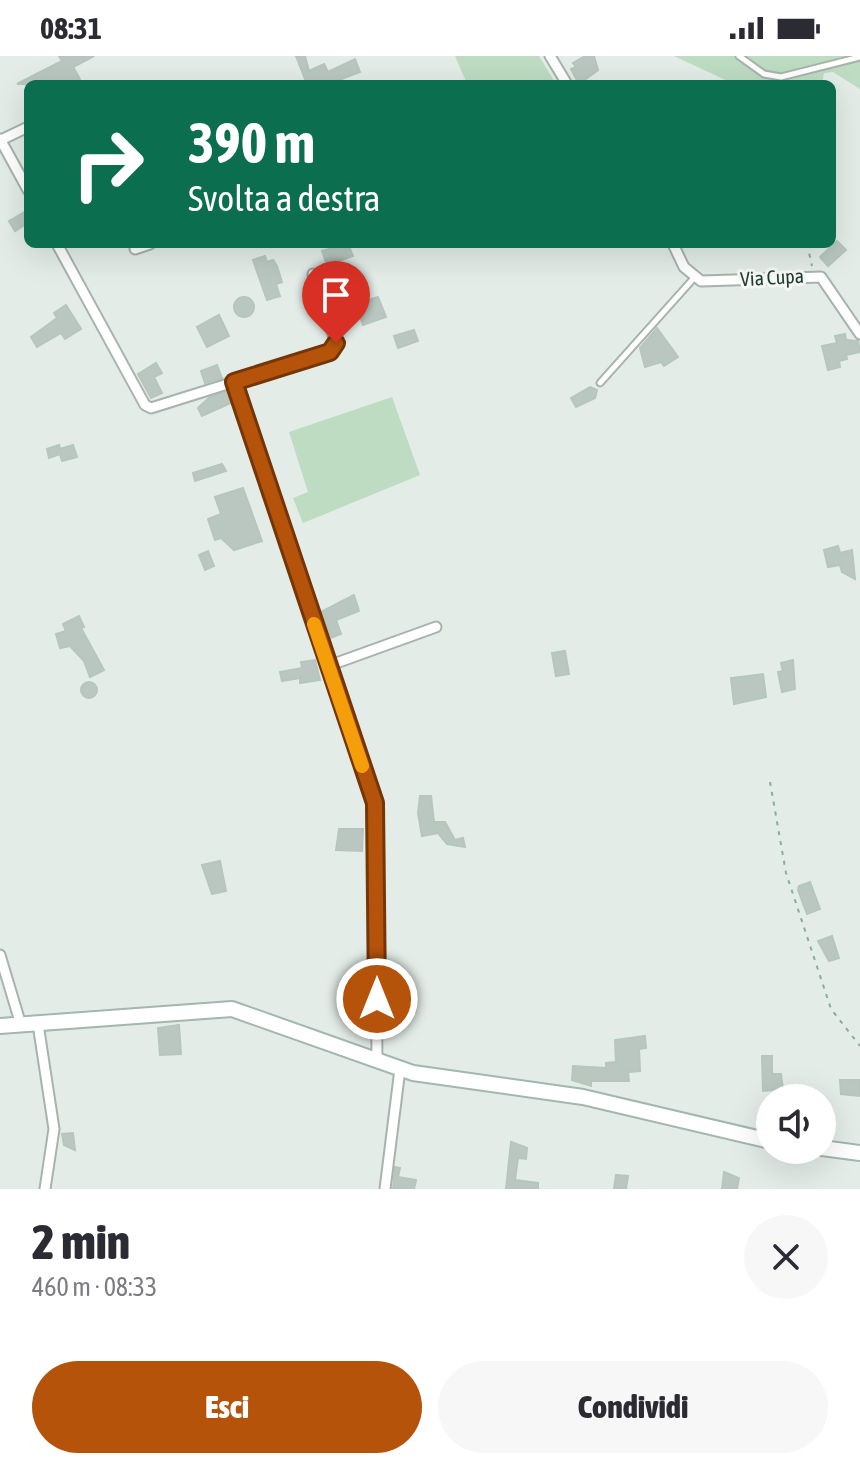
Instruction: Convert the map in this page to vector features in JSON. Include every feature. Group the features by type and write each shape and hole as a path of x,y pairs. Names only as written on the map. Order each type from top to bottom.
{"street":[{"path":"550,56 565,80"},
{"path":"24,129 1,140 24,183"},
{"path":"59,248 147,407 155,408 334,348 313,274"},
{"path":"675,248 684,267 694,278"},
{"name":"Via Cupa","path":"694,278 701,281 815,275 839,299 860,334"},
{"path":"234,382 375,803 377,1062"},
{"path":"328,666 436,627"},
{"path":"0,955 21,1025"},
{"path":"0,1026 232,1009 400,1069 583,1097 756,1138"},
{"path":"38,1024 54,1129 45,1189"},
{"path":"385,1189 400,1069"},
{"path":"836,1150 860,1153"}],"lane":[{"path":"739,56 764,74 781,77 860,57"},
{"path":"600,383 694,278"}],"path":[{"path":"808,248 815,275"},
{"path":"770,782 786,873 831,1009 860,1046"}],"green space":[{"path":"455,56 539,56 554,80 465,80"},
{"path":"674,56 860,56 860,89 833,72 824,73 823,80 725,80"},
{"path":"392,397 420,475 303,523 293,498 308,492 289,432"}],"building":[{"path":"59,56 94,56 73,67 78,80 25,80 62,61"},
{"path":"296,56 305,56 309,71 324,64 328,72 355,59 360,72 339,80 305,80"},
{"path":"585,56 594,56 598,70 584,80 577,80 571,69 576,67 573,63"},
{"path":"24,212 24,225 15,231 9,221"},
{"path":"836,242 846,250 828,266 820,257 830,248 836,248"},
{"path":"350,248 353,256 327,265 322,251"},
{"path":"265,256 267,262 273,260 277,266 282,282 276,284 280,296 267,300 253,260"},
{"path":"244,297 251,300 254,307 251,314 244,317 237,314 234,307 237,300"},
{"path":"378,297 386,317 363,325 356,304"},
{"path":"66,305 81,329 65,339 61,333 37,347 31,337 57,318 54,313"},
{"path":"219,315 229,336 207,347 197,327"},
{"path":"657,328 678,357 664,366 661,362 645,367 640,348"},
{"path":"414,330 418,341 398,348 394,336"},
{"path":"845,334 846,340 858,341 860,352 846,355 847,359 839,361 840,367 828,370 822,346 837,343 835,336"},
{"path":"156,363 162,373 154,377 162,393 151,398 138,374"},
{"path":"217,365 222,378 205,383 201,371"},
{"path":"590,387 597,390 595,398 576,407 571,398"},
{"path":"227,392 233,402 202,416 198,408 210,397"},
{"path":"59,445 60,449 73,445 77,457 62,461 60,454 49,458 47,449"},
{"path":"222,464 226,471 195,481 193,473"},
{"path":"243,488 262,541 234,550 221,538 215,540 208,519 221,514 215,497"},
{"path":"838,546 840,553 852,550 855,579 842,572 840,565 828,567 824,550"},
{"path":"208,551 214,566 205,570 199,555"},
{"path":"354,595 359,611 336,620 341,634 328,639 319,613"},
{"path":"79,616 84,627 81,628 104,670 90,677 84,661 70,646 60,648 56,634 66,631 63,624"},
{"path":"565,651 569,674 556,676 552,653"},
{"path":"315,660 320,680 300,683 300,678 282,681 280,672 302,668 301,662"},
{"path":"793,660 795,689 782,692 778,672 783,671 781,663"},
{"path":"763,674 766,697 734,704 731,678"},
{"path":"89,682 97,690 89,698 81,690"},
{"path":"420,796 431,796 434,822 445,822 455,840 463,838 465,847 447,844 438,833 422,836 418,813"},
{"path":"339,829 363,829 362,851 336,850"},
{"path":"220,861 226,891 212,894 202,865"},
{"path":"810,882 820,909 807,914 798,890 799,886"},
{"path":"832,936 839,958 829,961 818,941"},
{"path":"179,1025 181,1054 160,1055 158,1028"},
{"path":"645,1036 646,1048 639,1049 640,1071 628,1072 629,1081 591,1081 591,1086 572,1080 573,1066 606,1068 606,1063 616,1062 615,1040"},
{"path":"762,1056 772,1056 772,1074 781,1074 782,1084 763,1084"},
{"path":"840,1080 860,1080 860,1096 841,1094"},
{"path":"73,1133 75,1150 64,1145 62,1134"},
{"path":"511,1142 527,1148 526,1159 518,1158 515,1180 538,1183 538,1189 506,1189"},
{"path":"395,1167 400,1168 398,1177 416,1180 414,1189 393,1189"},
{"path":"724,1172 739,1178 737,1189 722,1189"},
{"path":"616,1175 628,1176 626,1189 614,1189"}],"slow traffic":[{"path":"314,624 362,766"}],"route":[{"path":"336,343 330,352 234,382 375,803 377,999"}]}
